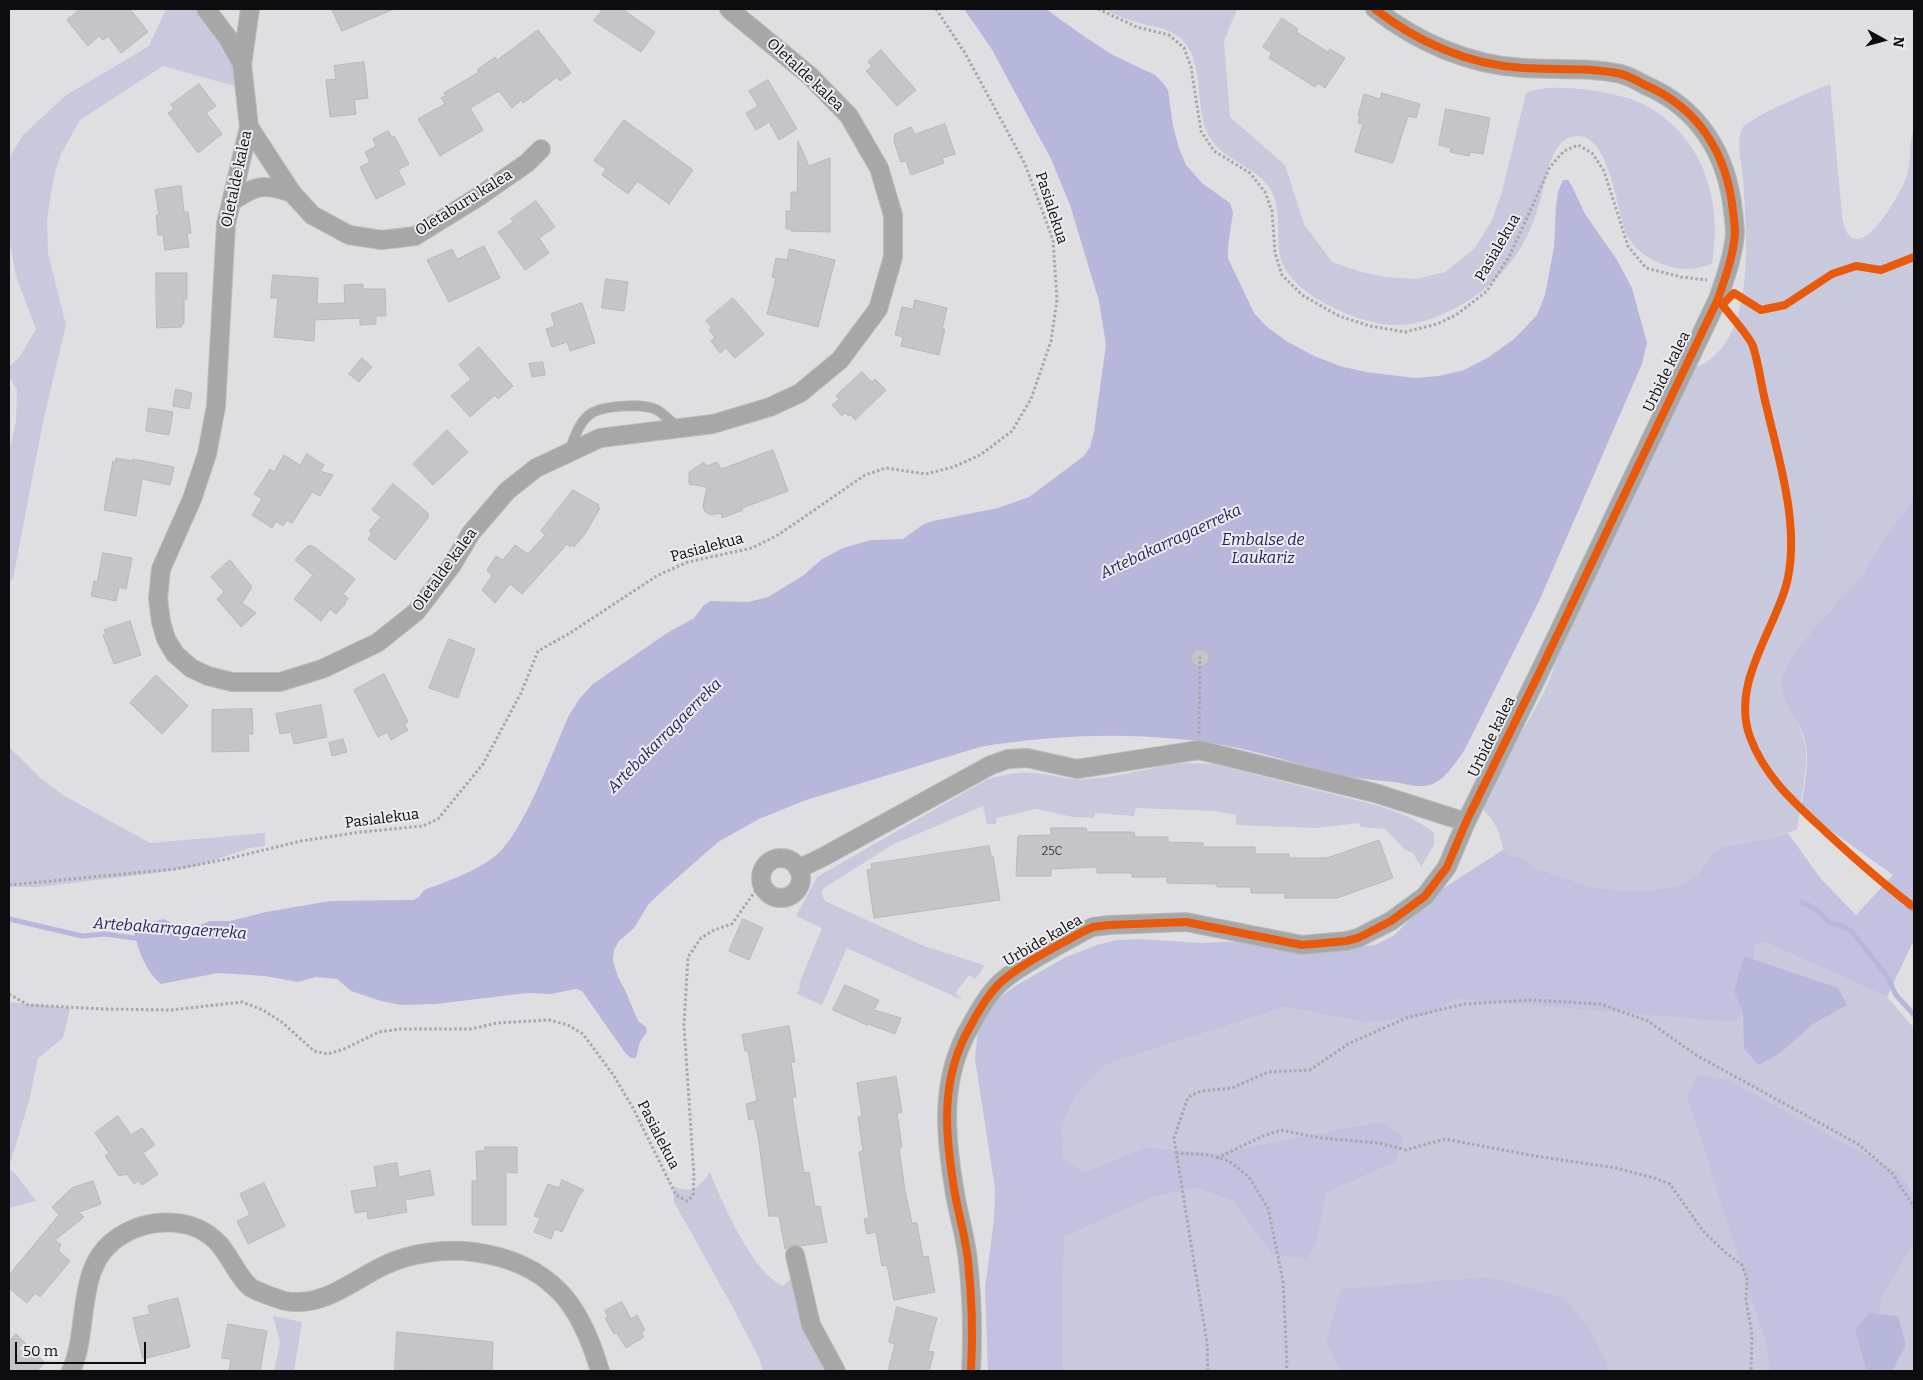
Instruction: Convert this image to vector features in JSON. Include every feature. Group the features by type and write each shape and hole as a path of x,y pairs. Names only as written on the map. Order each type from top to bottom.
{"street":[{"name":"Oletalde kalea","path":"206,9 228,38 242,64"},
{"name":"Oletalde kalea","path":"250,9 242,64 249,127 226,224 216,406 207,454 192,499 161,569 158,598 160,622 166,639 175,654 191,668 208,676 232,682 280,682 322,669 377,643 416,612 452,565 471,533 507,491 536,468 600,438 713,424 770,407 800,393 840,360 878,308 893,257 893,215 879,168 849,116 810,76 729,9"},
{"name":"Urbide kalea","path":"971,1371 972,1350 968,1260 955,1194 946,1118 953,1068 960,1043 988,997 1000,982 1011,974 1093,927 1186,922 1302,945 1346,942 1391,921 1425,896 1447,867 1466,822 1541,670 1718,299 1730,266 1735,232 1731,194 1721,161 1704,128 1688,111 1653,88 1622,75 1590,70 1508,67 1460,56 1395,24 1374,9"},
{"name":"Oletaburu kalea","path":"249,127 292,193 312,215 349,235 382,240 415,236 478,197 527,163 542,149"},
{"path":"231,202 256,187 274,187 292,193"},
{"path":"798,869 991,765 1008,759 1026,758 1077,769 1199,750 1375,793 1466,822"},
{"path":"787,859 793,862 798,869 801,877 800,884 794,893 788,897 772,896 764,889 761,883 763,869 773,860 787,859"},
{"path":"71,1371 78,1356 85,1294 94,1265 106,1246 122,1235 143,1224 160,1222 178,1223 198,1228 219,1243 250,1288 285,1301 322,1298 342,1290 383,1266 421,1254 444,1251 478,1253 517,1262 547,1280 561,1292 591,1342 600,1371"},
{"path":"795,1255 811,1325 836,1371"}],"lane":[{"path":"568,453 578,429 590,414 598,410 646,406 658,411 678,427"}],"path":[{"path":"1199,750 1200,656"},
{"path":"1208,1371 1207,1343 1174,1138 1177,1124 1188,1097 1201,1091 1232,1088 1268,1072 1310,1070 1348,1044 1406,1018 1464,1004 1531,1000 1600,1004 1648,1020 1696,1055 1858,1144 1892,1173 1914,1208"},
{"path":"1218,1158 1263,1136 1281,1130 1321,1138 1380,1143 1406,1150 1445,1139 1535,1156 1616,1168 1670,1184 1703,1231 1726,1254 1742,1265 1747,1279 1746,1300 1752,1335 1752,1371"},
{"path":"1176,1154 1209,1155 1229,1161 1249,1177 1268,1208 1283,1281 1286,1371"}],"shaded area":[{"path":"166,9 198,9 212,27 223,46 232,66 238,87 163,66 80,120 61,154 51,192 47,221 48,253 66,325 43,422 13,579 9,581 9,453 16,421 17,390 9,376 9,367 20,356 36,329 16,276 9,238 9,168 11,155 23,135 65,96 149,46"},
{"path":"1104,9 1237,9 1224,41 1230,117 1285,165 1304,224 1332,262 1361,272 1387,277 1417,279 1445,272 1474,249 1491,222 1502,192 1526,93 1533,90 1558,88 1590,90 1639,102 1661,115 1679,131 1693,150 1704,170 1711,192 1715,240 1712,264 1691,269 1671,267 1653,260 1638,249 1627,235 1610,173 1603,157 1595,144 1584,137 1571,137 1558,147 1553,155 1537,211 1524,242 1509,264 1480,293 1445,313 1413,323 1393,325 1364,320 1348,314 1332,307 1303,289 1284,267 1279,249 1277,209 1271,190 1257,175 1222,151 1209,136 1204,125 1195,63 1184,42 1169,31 1126,19"},
{"path":"1830,84 1842,215 1847,233 1855,239 1864,237 1875,228 1902,188 1908,172 1914,129 1914,498 1884,539 1857,584 1828,612 1784,673 1783,692 1801,731 1806,748 1806,767 1797,830 1756,841 1721,847 1713,853 1700,871 1692,878 1677,886 1648,891 1606,889 1590,886 1536,868 1521,857 1513,856 1503,850 1497,829 1484,811 1484,804 1506,758 1548,684 1577,602 1693,367 1705,363 1716,354 1728,338 1737,318 1742,296 1746,246 1743,178 1739,146 1742,129 1768,111"},
{"path":"1914,498 1914,943 1887,997 1765,942 1754,946 1756,1003 1734,1022 1457,999 1426,1016 1366,1023 1285,1007 1105,1065 1076,1096 1062,1124 1064,1159 1084,1172 1145,1147 1217,1153 1380,1121 1404,1137 1394,1163 1326,1193 1318,1239 1307,1259 1271,1254 1233,1201 1196,1188 1154,1197 1064,1237 1063,1371 988,1371 985,1288 994,1220 995,1189 975,1059 978,1028 989,1009 1003,995 1066,957 1097,945 1117,940 1140,939 1200,943 1253,941 1349,948 1375,945 1393,936 1442,889 1503,850 1513,856 1521,857 1536,868 1590,886 1606,889 1648,891 1677,886 1692,878 1700,871 1713,853 1721,847 1788,833 1821,879 1856,915 1893,875 1801,809 1806,773 1806,745 1801,730 1787,704 1782,684 1784,673 1791,660 1813,630 1858,582 1884,539"},
{"path":"9,747 39,777 63,795 150,843 265,833 265,846 250,848 196,866 156,873 38,887 9,887"},
{"path":"1188,763 1213,764 1382,807 1410,817 1422,824 1434,833 1434,845 1421,867 1413,853 1404,849 1385,829 1361,827 1359,823 1315,828 1236,825 1236,815 1214,811 1136,808 1134,816 1095,813 1094,818 1073,817 1036,809 997,818 996,824 987,824 983,806 892,845 824,888 821,893 825,901 924,946 984,965 975,979 969,975 955,993 962,999 847,948 822,1005 797,994 801,985 799,984 822,928 796,916 817,877 986,780 1004,775 1023,773 1089,779"},
{"path":"1765,942 1887,997 1914,1028 1914,1196 1902,1175 1764,1337 1770,1371 1606,1371 1608,1365 1326,1343 1340,1371 1063,1371 1064,1237 1154,1197 1196,1188 1233,1201 1271,1254 1318,1239 1326,1193 1394,1163 1379,1121 1217,1153 1145,1147 1084,1172 1064,1159 1062,1124 1076,1096 1105,1065 1285,1007 1366,1023 1426,1016 1457,999 1756,1003 1754,946"},
{"path":"9,1002 70,1008 63,1038 38,1058 29,1101 9,1167"},
{"path":"1698,1075 1728,1080 1902,1175 1914,1196 1914,1243 1883,1296 1873,1337 1871,1371 1770,1371 1764,1337 1687,1096"},
{"path":"9,1168 18,1177 36,1201 9,1208"},
{"path":"710,1172 730,1218 761,1267 772,1279 783,1286 793,1276 797,1301 805,1325 814,1349 826,1371 763,1371 759,1358 732,1306 674,1202 673,1186 685,1190 694,1188"},
{"path":"1914,1243 1914,1371 1871,1371 1873,1337 1883,1296"},
{"path":"1489,1277 1565,1298 1590,1330 1608,1365 1606,1371 1340,1371 1326,1343 1341,1289"},
{"path":"273,1316 302,1322 294,1371 274,1371 280,1342"}],"water":[{"name":"Embalse de Laukariz","path":"964,9 1046,9 1113,55 1155,75 1168,90 1173,126 1186,165 1202,183 1230,203 1233,213 1228,258 1254,313 1267,327 1288,342 1314,356 1340,366 1366,372 1415,378 1439,376 1464,370 1489,357 1514,339 1537,315 1545,295 1554,247 1558,192 1563,180 1568,180 1571,184 1585,214 1617,260 1632,288 1647,343 1642,364 1540,599 1465,749 1453,767 1437,782 1431,785 1416,786 1357,778 1252,751 1206,743 1142,737 1076,737 1012,742 980,747 806,800 759,819 718,842 648,905 634,928 619,941 614,950 613,961 618,977 638,1021 646,1027 647,1032 640,1042 636,1058 631,1058 626,1054 582,991 576,989 551,994 527,993 436,1004 401,1005 381,1001 351,991 337,979 316,977 297,982 265,976 218,973 161,984 155,979 143,960 134,931 151,922 164,919 182,929 193,928 210,921 230,921 266,912 330,901 413,900 419,897 424,890 469,872 494,857 505,847 526,812 569,715 580,698 593,684 667,633 694,618 703,606 710,601 748,602 768,597 804,575 822,559 843,548 871,540 903,539 924,524 933,521 998,508 1029,497 1084,456 1090,447 1094,431 1106,345 1099,301 1070,205 1051,159 991,48"},
{"path":"1744,956 1838,988 1847,1005 1813,1024 1779,1054 1758,1065 1744,1048 1743,1013 1734,991"},
{"path":"1869,1313 1898,1316 1906,1345 1892,1371 1867,1371 1855,1330"}],"building":[{"path":"81,9 130,9 148,32 121,53 108,36 103,40 99,36 88,46 67,20"},
{"path":"332,9 394,9 342,31"},
{"path":"603,9 622,9 655,32 641,52 594,21"},
{"path":"1282,18 1298,29 1296,32 1328,52 1330,49 1345,58 1325,88 1318,83 1315,87 1269,58 1272,53 1263,47"},
{"path":"538,30 571,73 560,81 557,77 523,103 521,100 512,108 499,91 470,108 483,130 440,156 418,119 445,104 441,98 446,96 444,93 479,72 477,70 495,57 497,60"},
{"path":"881,50 916,90 897,106 866,71 872,66 868,62"},
{"path":"364,62 368,98 354,100 356,114 330,117 326,80 336,79 334,66"},
{"path":"768,80 797,129 779,140 769,122 756,130 746,113 758,106 749,91"},
{"path":"199,84 216,106 206,113 222,134 198,153 168,113 174,109 171,105"},
{"path":"1382,93 1420,104 1416,118 1408,116 1393,163 1355,152 1363,124 1358,123 1360,116 1358,115 1364,94 1380,99"},
{"path":"1446,109 1490,118 1483,154 1470,152 1469,156 1450,152 1451,148 1439,145"},
{"path":"624,120 693,170 669,204 637,181 628,194 602,175 606,169 594,161"},
{"path":"945,124 955,154 942,158 944,163 911,175 906,161 901,162 894,141 895,134 911,127 915,134"},
{"path":"388,131 392,138 394,136 409,164 398,170 405,184 376,199 360,167 370,162 365,152 376,146 373,139"},
{"path":"798,141 809,166 830,158 830,232 791,231 791,229 786,229 786,211 791,211 791,192 797,192"},
{"path":"181,186 184,212 188,212 191,233 187,233 189,247 165,250 163,235 158,235 156,215 159,215 155,190"},
{"path":"536,201 555,227 539,238 549,253 525,270 498,232 513,222 511,219"},
{"path":"484,246 500,278 449,302 427,260 452,249 457,259"},
{"path":"790,249 835,260 818,327 767,314 776,278 772,277 776,258 787,260"},
{"path":"156,273 187,273 187,299 184,299 184,324 181,327 157,328"},
{"path":"273,275 318,278 317,304 345,303 344,285 363,284 363,289 385,289 386,316 376,316 376,324 360,325 360,318 315,320 314,341 274,337 278,298 271,298"},
{"path":"606,279 628,282 624,311 602,308"},
{"path":"733,298 764,334 735,358 726,348 720,353 711,341 715,337 709,330 712,328 706,321"},
{"path":"915,300 947,308 942,329 945,329 939,355 901,346 903,337 895,335 902,307 913,309"},
{"path":"582,303 595,343 570,351 567,342 552,347 546,329 555,326 551,314"},
{"path":"479,347 513,386 498,399 495,395 470,417 451,396 471,379 459,365"},
{"path":"362,358 372,367 359,382 349,374"},
{"path":"543,362 545,375 532,377 529,364"},
{"path":"862,372 872,382 875,379 886,390 855,420 851,415 849,416 845,413 842,416 832,405 839,399 836,396"},
{"path":"176,389 192,393 189,409 173,406"},
{"path":"149,408 173,412 169,435 146,431"},
{"path":"447,430 468,452 433,485 413,464"},
{"path":"773,450 788,491 742,508 743,510 722,518 721,513 711,515 705,512 703,506 707,487 689,484 689,472 704,462 706,466 717,462 721,469"},
{"path":"307,454 324,465 320,471 333,475 320,496 312,492 292,523 287,520 283,526 276,521 272,528 252,515 262,499 254,494 270,469 274,472 284,455 300,465"},
{"path":"116,458 132,461 133,459 174,467 170,485 142,479 136,516 104,510 113,461 116,462"},
{"path":"393,484 428,513 428,518 395,560 368,539 372,533 369,531 381,517 372,510"},
{"path":"573,490 599,505 597,507 600,508 585,534 574,547 573,545 570,547 567,544 522,594 510,584 495,603 482,590 492,576 487,570 496,556 503,560 515,545 528,554 545,535 541,531"},
{"path":"308,546 313,546 355,579 343,594 348,598 346,603 336,614 330,609 321,621 294,599 313,575 295,560"},
{"path":"103,553 132,558 126,589 119,587 116,601 91,596 94,581 97,582"},
{"path":"230,560 252,587 242,603 256,613 241,627 217,599 224,592 211,577"},
{"path":"130,621 141,655 114,664 103,635 106,634 104,630"},
{"path":"449,639 475,649 458,698 429,688"},
{"path":"1200,649 1206,652 1209,658 1206,664 1200,667 1194,664 1191,658 1194,652"},
{"path":"384,674 408,722 404,724 408,730 391,740 387,732 378,737 354,690"},
{"path":"156,675 188,706 162,734 130,703"},
{"path":"321,705 327,737 294,744 291,732 280,734 276,714"},
{"path":"252,709 253,734 248,734 249,751 212,752 212,710"},
{"path":"343,739 347,752 332,756 329,743"},
{"path":"1051,828 1086,828 1087,832 1134,832 1135,837 1168,837 1168,842 1203,843 1203,847 1255,847 1255,854 1289,854 1289,858 1327,858 1379,840 1393,878 1337,898 1285,898 1285,893 1251,893 1251,887 1217,887 1217,884 1167,883 1167,877 1132,877 1132,873 1097,873 1097,867 1051,869 1051,876 1016,876 1018,836 1051,835"},
{"path":"989,846 991,856 993,856 1000,900 874,918 867,870 872,869 871,864"},
{"path":"743,919 763,928 749,960 729,951"},
{"path":"845,985 879,1000 874,1010 901,1018 895,1034 867,1025 833,1010"},
{"path":"789,1026 795,1062 791,1062 796,1097 792,1097 804,1173 809,1172 815,1207 820,1206 827,1242 801,1246 793,1245 785,1249 779,1216 769,1216 758,1136 754,1119 749,1120 746,1104 757,1101 748,1051 745,1051 742,1035"},
{"path":"896,1077 902,1112 897,1113 902,1147 899,1147 905,1191 912,1223 917,1223 923,1257 928,1256 935,1292 894,1300 887,1265 882,1266 876,1232 867,1234 864,1219 869,1218 859,1152 863,1151 858,1117 862,1116 857,1083"},
{"path":"118,1116 131,1135 142,1128 155,1145 143,1153 158,1174 142,1185 138,1181 134,1184 127,1174 119,1176 105,1156 109,1153 95,1133"},
{"path":"485,1147 517,1147 517,1173 506,1172 506,1225 472,1225 472,1181 477,1181 476,1151 485,1151"},
{"path":"397,1163 399,1177 430,1170 434,1195 405,1200 407,1212 368,1219 367,1211 355,1213 351,1191 377,1187 374,1167"},
{"path":"562,1180 584,1190 579,1196 562,1232 555,1229 551,1239 534,1232 540,1218 534,1216 548,1184 559,1188"},
{"path":"93,1181 101,1204 79,1212 84,1217 55,1240 61,1245 58,1250 70,1261 40,1297 35,1293 27,1303 9,1288 9,1275 59,1215 52,1207 72,1188"},
{"path":"264,1183 285,1226 248,1244 237,1221 250,1215 240,1194"},
{"path":"178,1298 190,1347 143,1359 133,1318 150,1314 148,1306"},
{"path":"622,1302 631,1319 637,1315 645,1330 641,1332 644,1337 626,1348 617,1333 614,1334 605,1318 608,1317 605,1311"},
{"path":"897,1307 937,1318 928,1351 934,1352 929,1371 888,1371 895,1344 889,1342"},
{"path":"228,1324 267,1331 260,1371 229,1371 231,1359 222,1358"},
{"path":"397,1332 493,1342 492,1371 395,1370"},
{"path":"16,1334 45,1363 36,1371 9,1371 9,1342"}],"waterway":[{"name":"Artebakarragaerreka","path":"1802,902 1815,909 1830,923 1842,926 1852,932 1887,976 1896,995 1914,1015"},
{"name":"Artebakarragaerreka","path":"9,919 82,936 105,934 141,939"}],"cycle path":[{"path":"971,1371 972,1316 969,1275 966,1244 957,1203 949,1150 947,1108 949,1087 961,1045 984,1002 1009,975 1051,949 1093,927 1186,922 1302,945 1346,941 1358,938 1391,921 1425,896 1447,867 1466,822 1718,299 1728,267 1735,231 1730,190 1717,152 1707,135 1681,106 1664,95 1621,74 1597,70 1503,66 1464,57 1444,50 1408,32 1375,9"},
{"path":"1722,305 1734,293 1761,310 1785,305 1832,274 1856,266 1881,270 1914,257"},
{"path":"1718,299 1746,334 1754,349 1786,491 1791,540 1786,586 1749,679 1746,698 1746,718 1750,737 1764,765 1793,801 1858,861 1911,905"}]}
